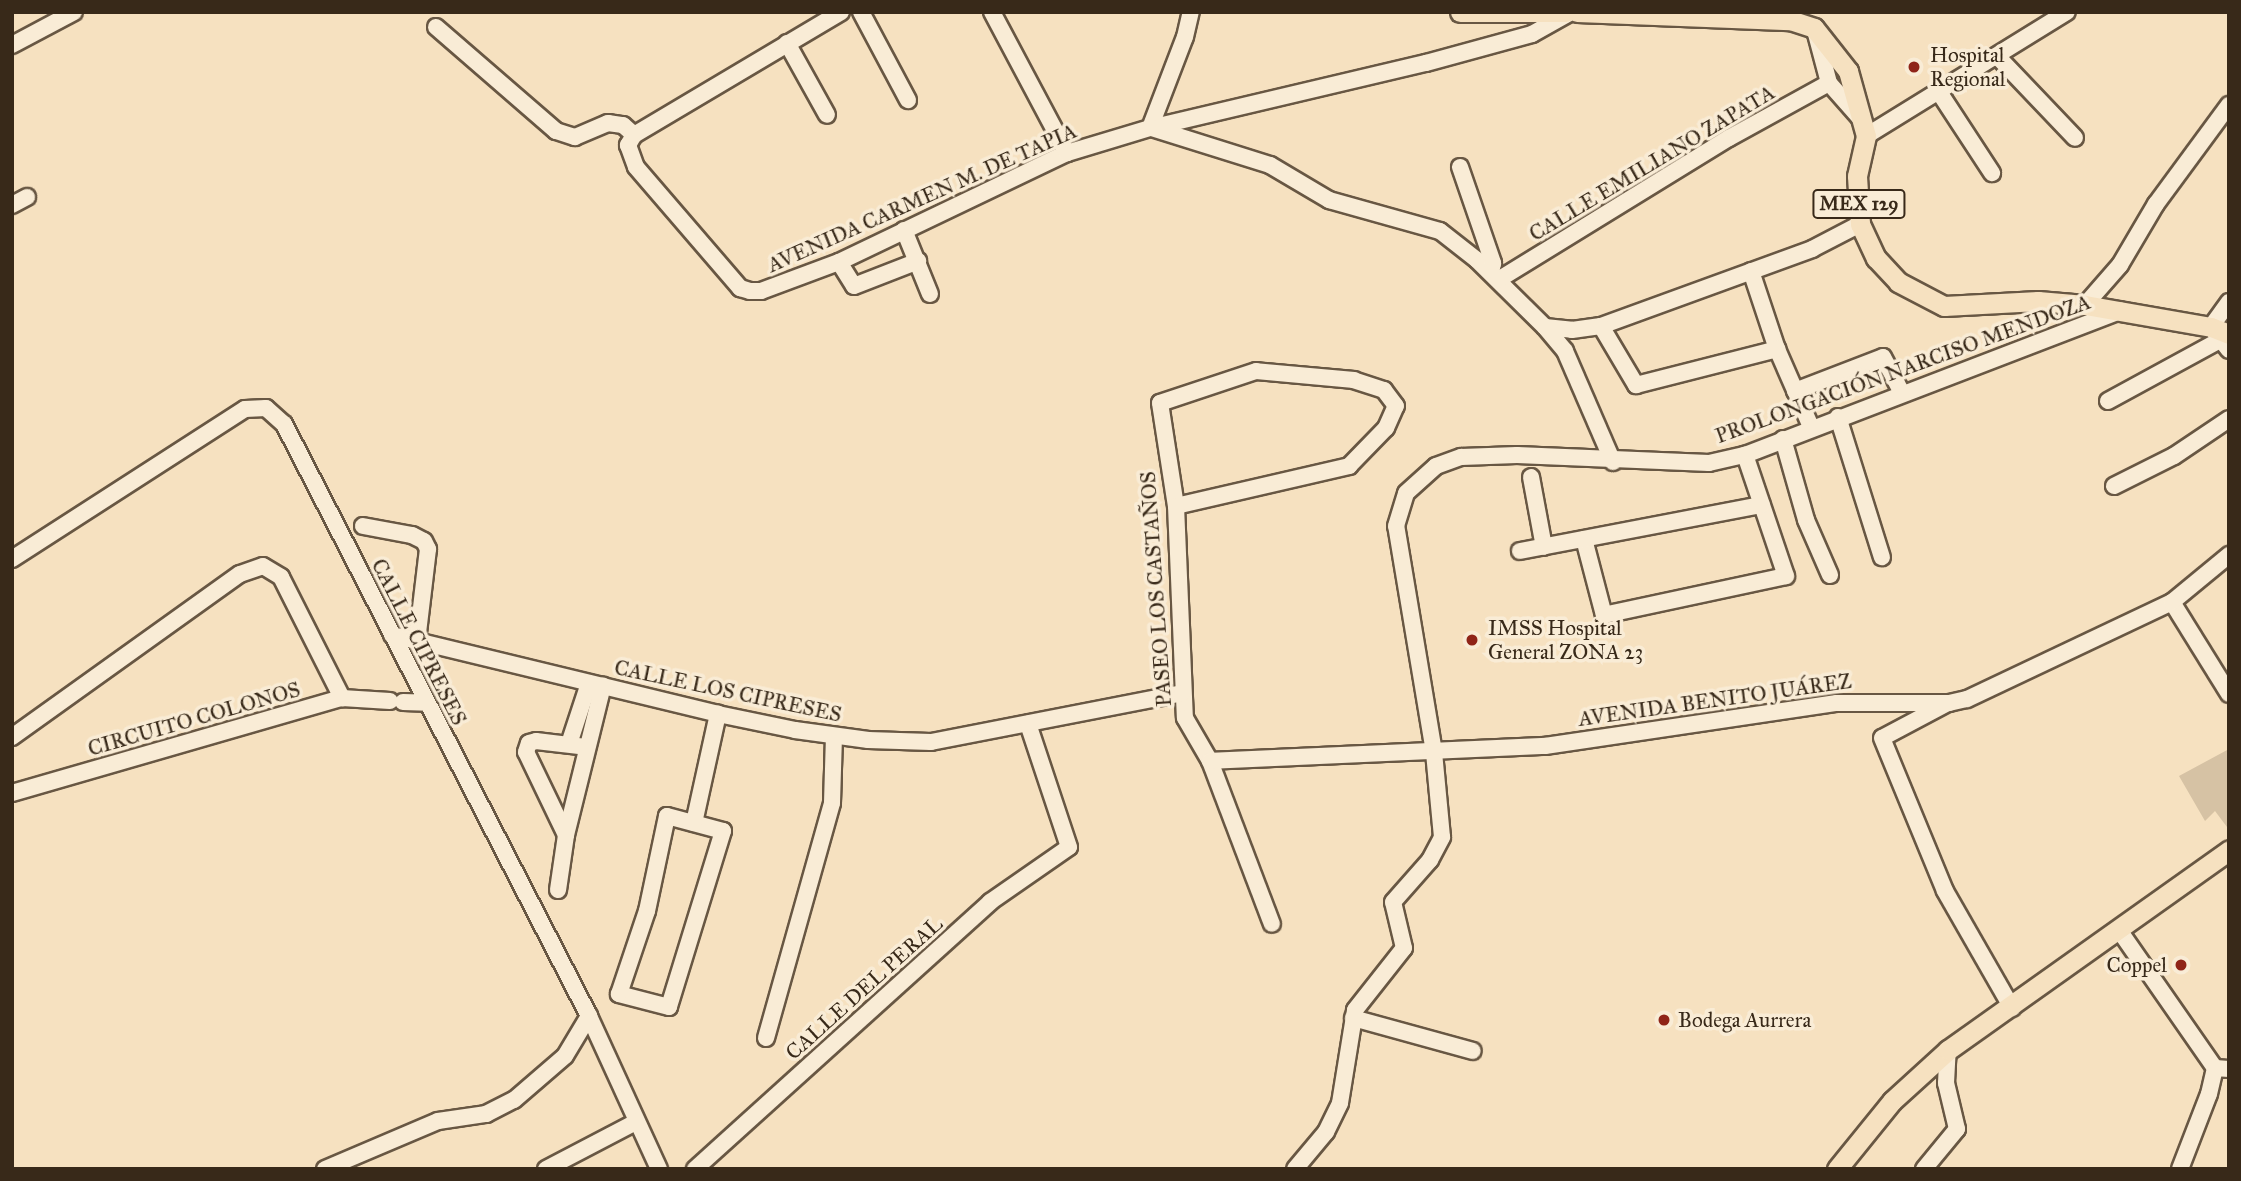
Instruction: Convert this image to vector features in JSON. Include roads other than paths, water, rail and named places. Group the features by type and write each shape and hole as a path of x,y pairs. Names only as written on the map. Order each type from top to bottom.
{"main road":[{"path":"1460,12 1500,15 1568,12"},
{"path":"1577,12 1790,20 1814,28"},
{"name":"MEX 129","path":"1814,28 1847,71 1864,127 1857,176 1860,224 1876,258 1898,282 1944,306 2038,301 2085,305 2123,310 2224,337"},
{"path":"1837,1169 1892,1101 1948,1050 2229,850"}],"street":[{"path":"12,46 74,12"},
{"path":"436,27 556,131 575,137 608,123 623,125 631,140 841,12"},
{"path":"861,12 908,100"},
{"path":"992,12 1067,153"},
{"path":"1191,12 1185,37 1150,128 1270,165 1329,200 1440,231 1495,276 1545,327 1564,351 1613,461"},
{"name":"AVENIDA CARMEN M. DE TAPIA","path":"631,140 636,167 740,288 761,291 839,262 1067,153 1150,128 1506,42 1532,34 1568,12"},
{"path":"1814,28 1829,83 1864,127 1939,92 2067,12"},
{"path":"788,43 827,115"},
{"path":"1997,56 2075,138"},
{"name":"CALLE EMILIANO ZAPATA","path":"1495,276 1729,138 1829,83"},
{"path":"1939,92 1992,173"},
{"path":"2085,305 2120,265 2163,193 2229,105"},
{"path":"1460,167 1495,276"},
{"path":"12,205 27,197"},
{"path":"1545,327 1572,330 1601,326 1812,248 1860,224"},
{"path":"904,230 930,295"},
{"path":"839,262 854,286 918,261"},
{"path":"1751,271 1777,349 1811,427"},
{"path":"2108,401 2224,337 2229,302"},
{"name":"PROLONGACIÓN NARCISO MENDOZA","path":"1353,1018 1360,1003 1404,948 1393,902 1430,860 1442,838 1434,752 1396,526 1397,513 1406,493 1436,467 1461,457 1517,455 1709,463 1745,455 1811,427 2123,310"},
{"path":"1601,326 1636,385 1777,349"},
{"path":"1795,391 1883,357 1902,393"},
{"name":"PASEO LOS CASTAÑOS","path":"1176,506 1349,466 1386,428 1396,406 1384,390 1354,380 1256,371 1160,403 1176,506 1185,718 1210,761 1272,924"},
{"name":"CALLE CIPRESES","path":"12,559 245,409 266,408 284,424 589,1016 659,1169"},
{"path":"1838,417 1882,557"},
{"path":"2113,486 2174,456 2229,419"},
{"path":"1783,439 1806,520 1829,575"},
{"path":"1584,539 1604,615 1786,576 1745,455"},
{"path":"1531,477 1544,547"},
{"path":"1520,551 1762,505"},
{"path":"363,526 412,535 424,541 428,549 417,642"},
{"name":"AVENIDA BENITO JUÁREZ","path":"1210,761 1545,747 1837,703 1949,703 1979,694 2172,602 2229,555"},
{"path":"12,737 240,573 263,566 281,577 342,698"},
{"path":"2172,602 2229,694"},
{"name":"CALLE LOS CIPRESES","path":"391,635 718,714 834,737 931,742 1182,693"},
{"path":"569,744 596,684"},
{"path":"558,890 566,835 586,747 596,684"},
{"name":"CIRCUITO COLONOS","path":"12,793 342,698 427,704"},
{"path":"1949,703 1882,738 1945,891 2012,1007"},
{"path":"694,823 718,714"},
{"name":"CALLE DEL PERAL","path":"695,1169 990,902 1069,847 1028,724"},
{"path":"766,1038 832,803 834,737"},
{"path":"566,835 526,752 530,743 537,741 586,747"},
{"path":"667,816 694,823 723,831 669,1007 619,994 647,911 667,816"},
{"path":"2119,930 2222,1068 2180,1169"},
{"path":"325,1169 438,1121 486,1114 514,1100 565,1056 589,1016"},
{"path":"1296,1169 1326,1132 1340,1103 1353,1018 1473,1051"},
{"path":"1924,1169 1957,1129 1946,1083 1948,1050"},
{"path":"546,1169 636,1122"}],"place":[{"name":"Hospital Regional","path":"1914,67"},
{"name":"IMSS Hospital General ZONA 23","path":"1472,640"},
{"name":"Coppel","path":"2181,965"},
{"name":"Bodega Aurrera","path":"1664,1020"}]}
